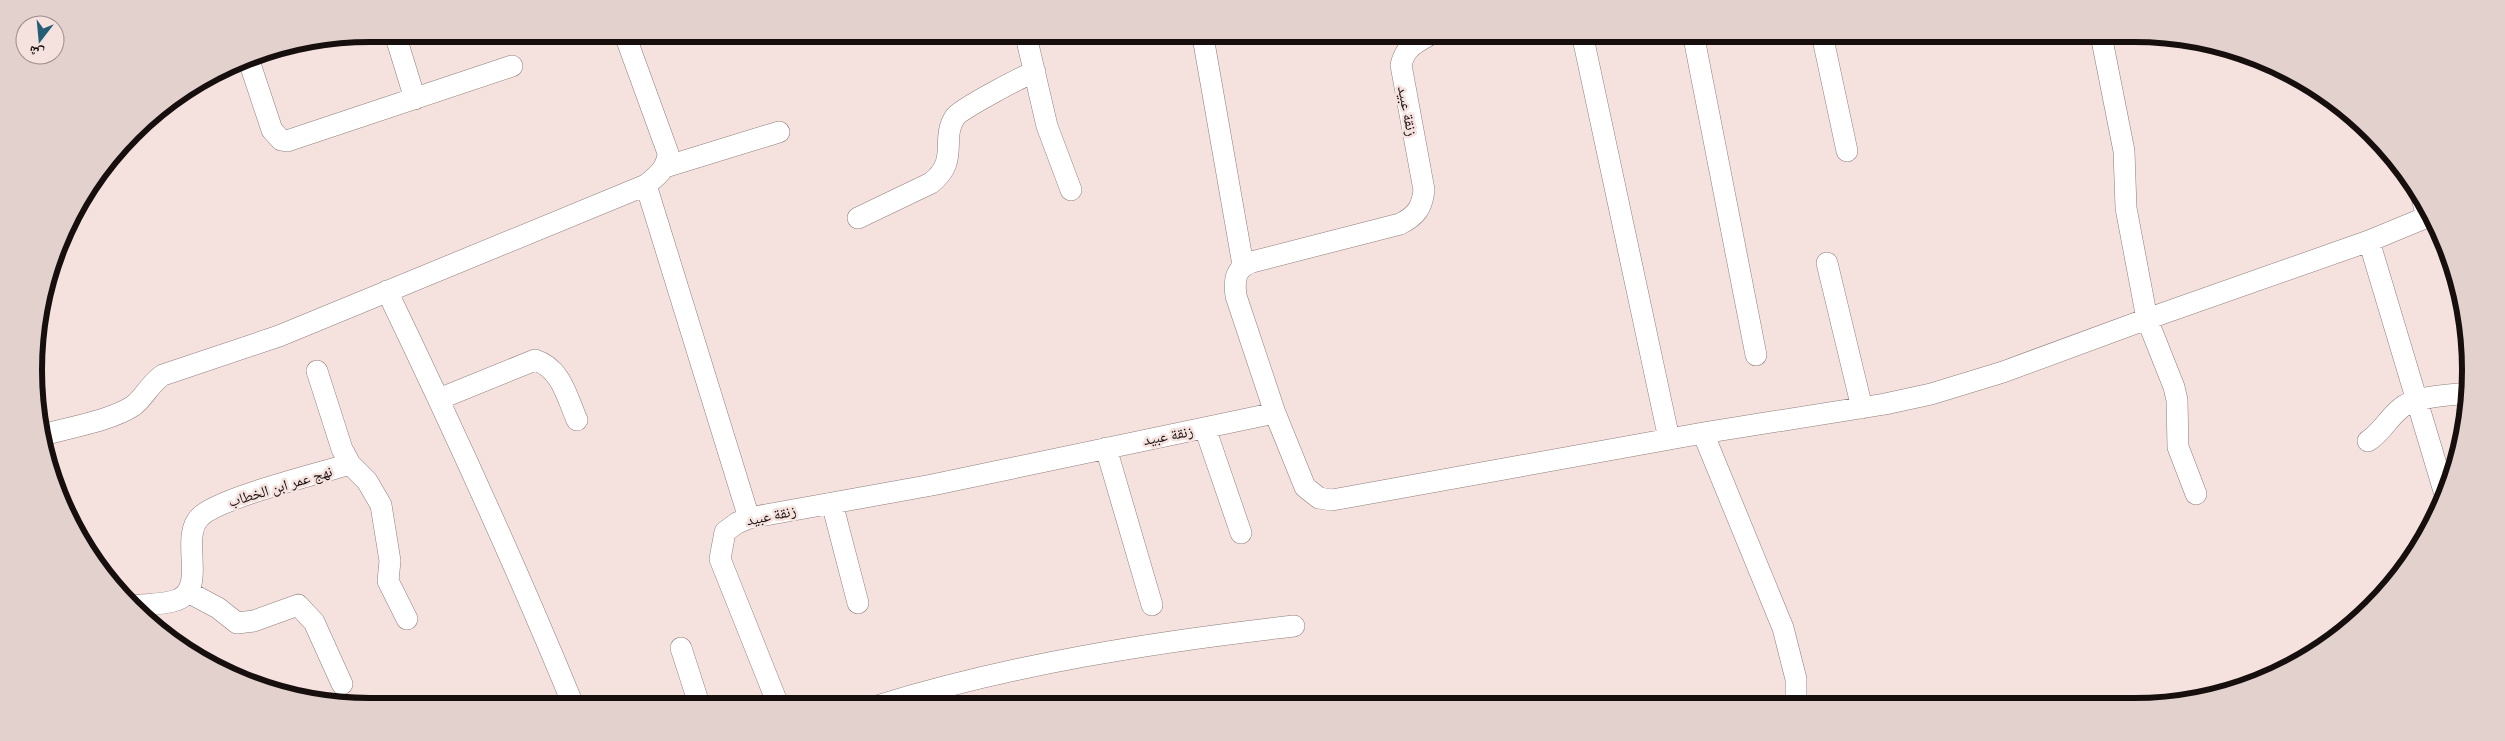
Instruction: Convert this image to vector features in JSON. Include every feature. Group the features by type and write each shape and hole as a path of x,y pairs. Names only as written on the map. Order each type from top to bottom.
{"street":[{"path":"397,42 415,99"},
{"path":"49,433 122,412 135,404 152,382 163,375 279,336 646,186 665,167 667,161 666,148 628,42"},
{"path":"1028,42 1047,126 1071,190"},
{"path":"1205,42 1243,265 1235,277 1236,296 1276,413 1305,486 1319,498 1332,500 1703,433 1862,408 1973,382 2369,241 2422,213"},
{"name":"زنقة عبيد","path":"1243,265 1400,224 1412,218 1418,211 1422,203 1424,190 1401,65 1404,53 1418,42"},
{"path":"1584,42 1669,439"},
{"path":"1695,42 1756,355"},
{"path":"1824,42 1847,151"},
{"path":"2102,42 2124,151 2126,208 2147,319 2174,387 2177,400 2178,447 2196,494"},
{"path":"250,65 272,130 281,140 287,141 301,138 512,66"},
{"path":"858,218 931,183 940,175 946,165 955,118 962,110 1016,82 1026,74 1035,72"},
{"path":"665,167 779,132"},
{"path":"646,186 749,518"},
{"path":"2369,241 2442,484"},
{"path":"1828,263 1862,408"},
{"path":"387,291 439,399 534,609 570,698"},
{"path":"439,399 535,360 546,363 556,372 577,420"},
{"path":"317,371 342,448 350,464 368,481 381,505 390,561 388,580 407,619"},
{"path":"2368,441 2381,432 2402,407 2418,400 2462,394"},
{"name":"زنقة عبيد","path":"774,698 720,559 725,532 737,523 749,518 932,485 1276,413"},
{"path":"1205,428 1241,533"},
{"path":"1703,433 1783,628 1796,680 1796,698"},
{"path":"1106,448 1152,605"},
{"name":"نهج عمر ابن الخطاب","path":"188,592 192,576 192,529 200,516 226,502 350,464"},
{"path":"832,503 858,603"},
{"path":"142,605 178,600 188,592 218,608 237,623 254,621 298,605 314,622 342,684"},
{"path":"905,698 983,676 1048,663 1168,641 1294,626"},
{"path":"681,648 697,698"}]}
